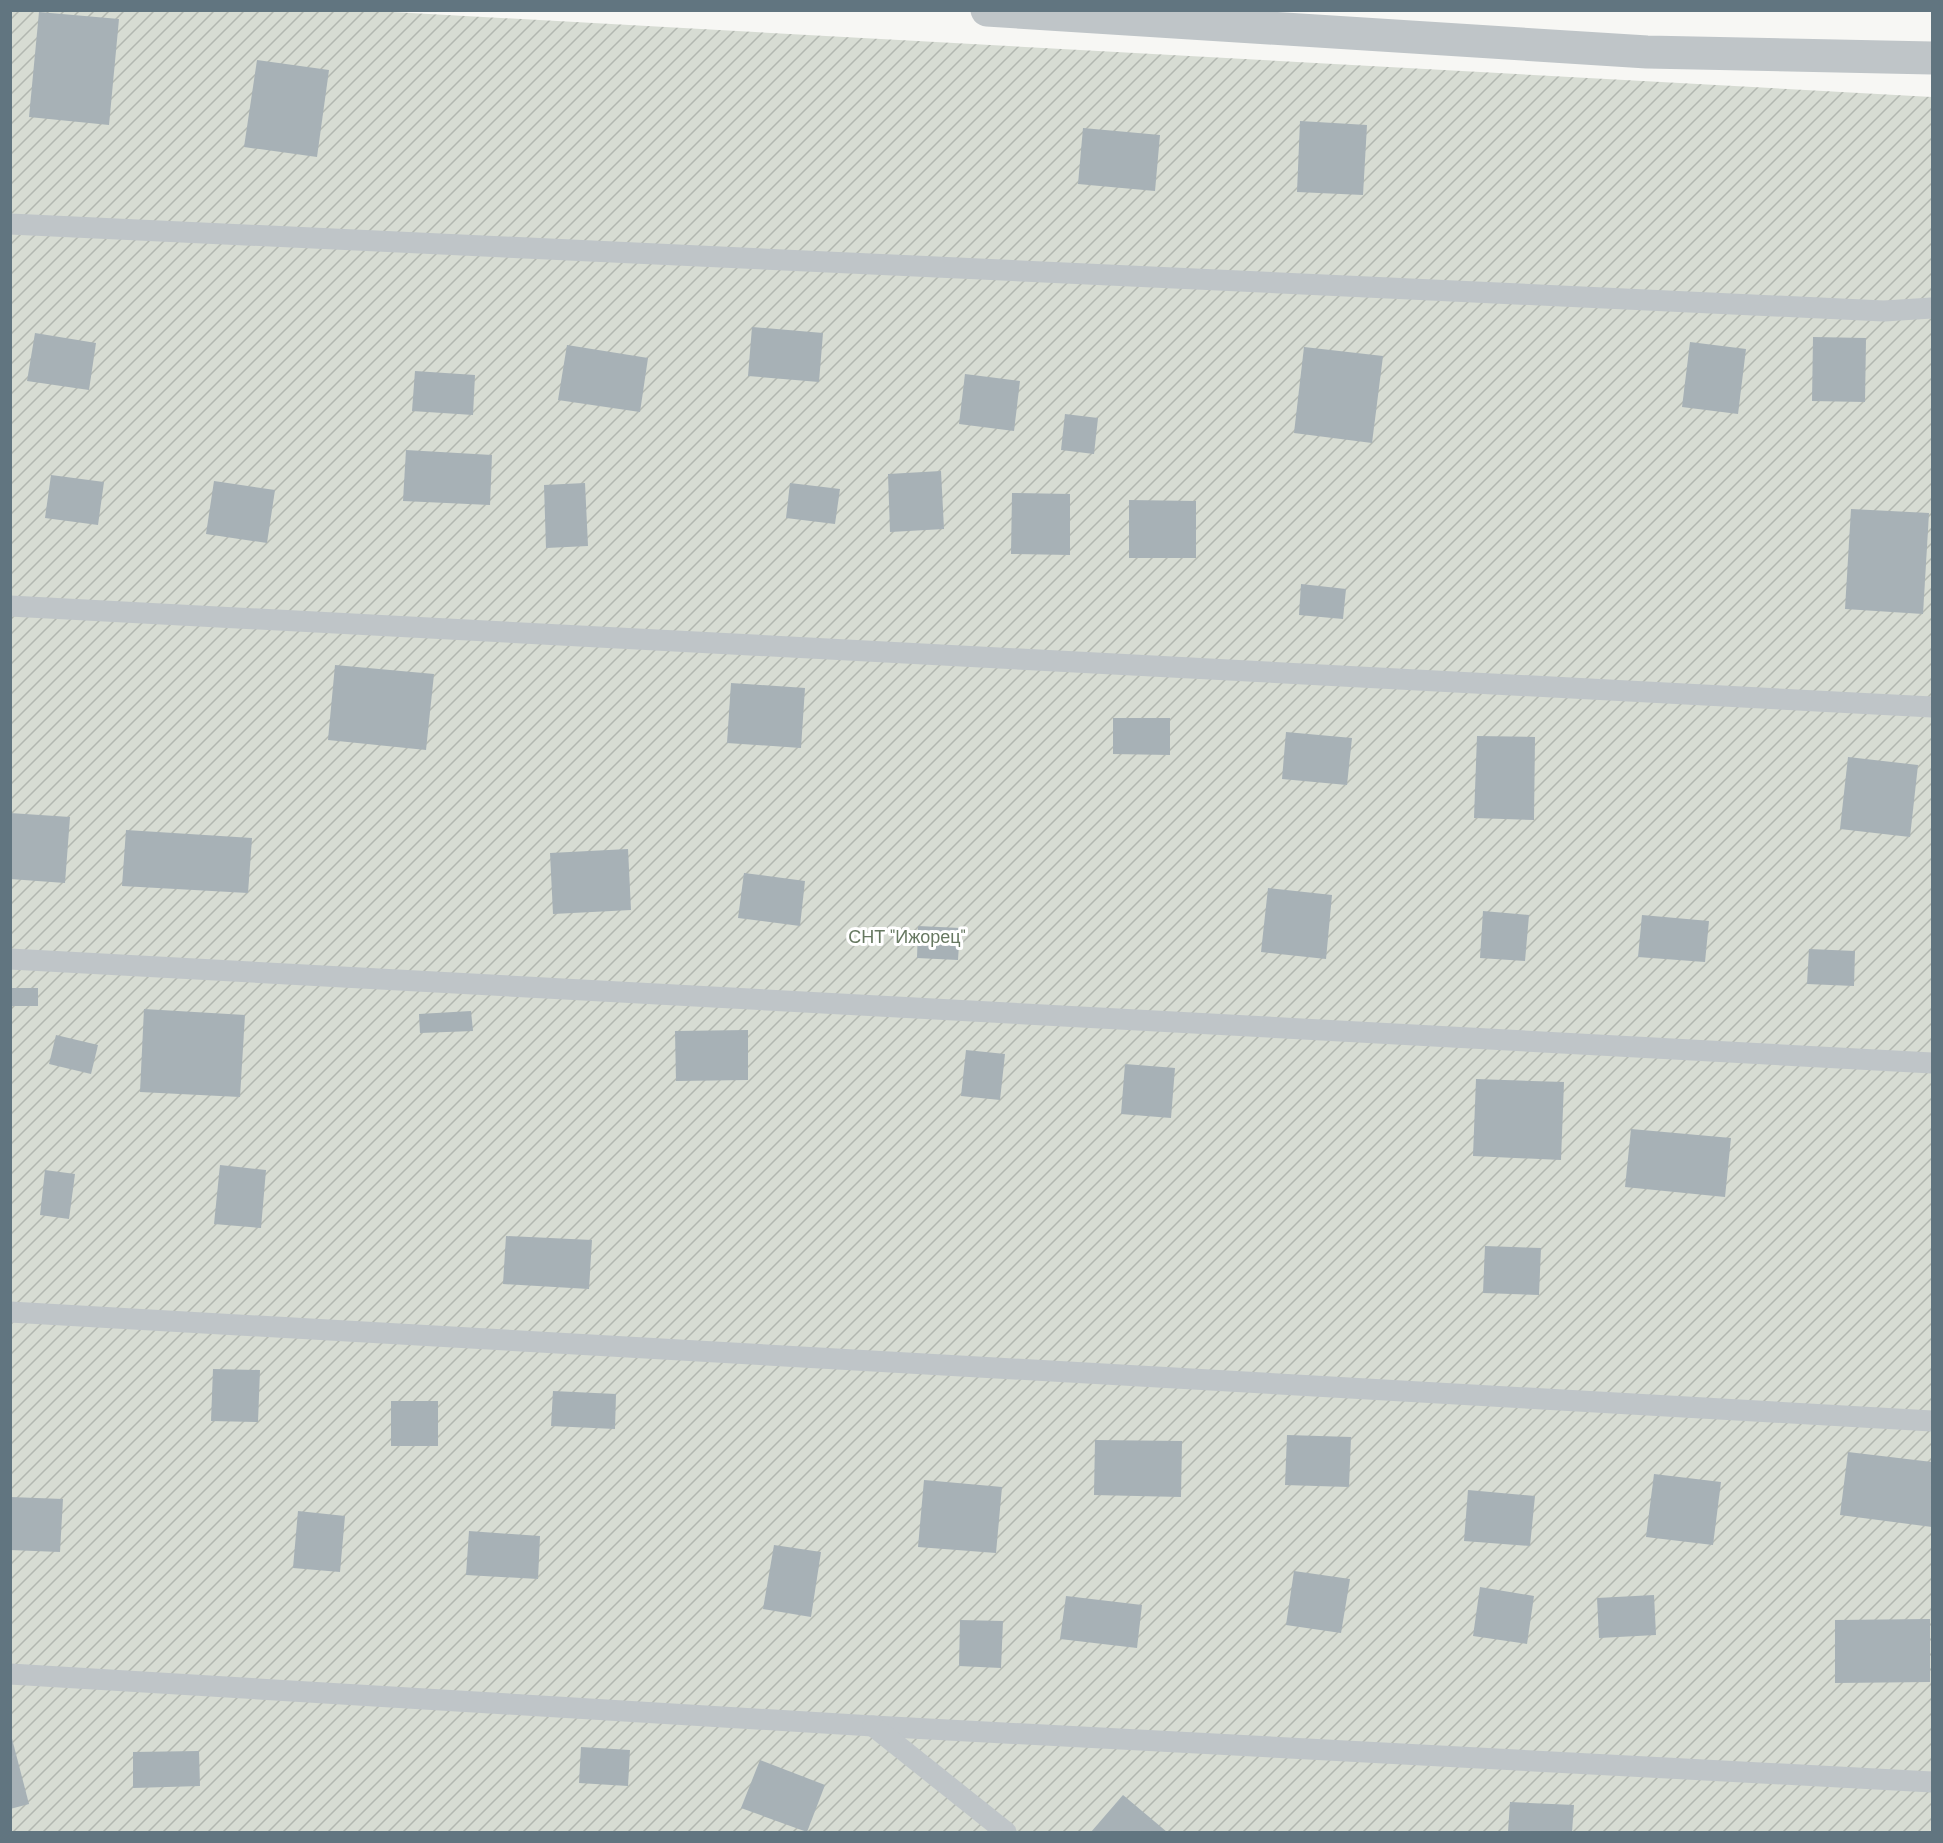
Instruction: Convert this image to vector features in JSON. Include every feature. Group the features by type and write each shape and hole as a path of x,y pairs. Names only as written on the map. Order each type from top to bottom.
{"street":[{"path":"987,10 1384,23 1647,52 1932,58"}],"lane":[{"path":"10,224 1884,311 1932,309"},
{"path":"10,606 1932,707"},
{"path":"10,959 1932,1063"},
{"path":"10,1312 1932,1421"},
{"path":"10,1674 873,1726 1932,1782"},
{"path":"873,1726 1006,1833"}],"green space":[{"name":"СНТ \"Ижорец\"","path":"11,11 375,11 1932,97 1932,1832 11,1832"}],"building":[{"path":"39,12 119,19 109,125 29,117"},
{"path":"257,60 329,70 317,157 244,147"},
{"path":"1300,121 1367,125 1363,195 1297,192"},
{"path":"1083,128 1160,135 1155,191 1078,184"},
{"path":"752,327 823,333 819,382 748,376"},
{"path":"35,333 96,343 89,390 27,381"},
{"path":"1813,337 1866,338 1865,402 1812,401"},
{"path":"1690,342 1746,349 1738,414 1682,407"},
{"path":"567,345 648,358 640,412 558,400"},
{"path":"1304,347 1383,356 1372,443 1294,433"},
{"path":"415,371 475,375 473,415 412,411"},
{"path":"965,374 1020,381 1014,431 959,424"},
{"path":"1065,414 1098,418 1094,454 1061,450"},
{"path":"406,450 492,455 490,505 403,501"},
{"path":"941,471 944,529 890,532 888,474"},
{"path":"51,475 104,482 98,525 45,518"},
{"path":"214,481 275,490 267,543 206,534"},
{"path":"585,483 588,546 546,548 544,485"},
{"path":"790,483 840,489 835,524 786,518"},
{"path":"1012,493 1070,494 1070,555 1011,554"},
{"path":"1129,500 1196,501 1196,558 1129,558"},
{"path":"1851,509 1929,513 1923,614 1845,609"},
{"path":"1301,584 1346,589 1343,619 1299,615"},
{"path":"335,665 434,674 426,750 328,740"},
{"path":"731,683 805,688 801,748 727,743"},
{"path":"1113,718 1170,718 1170,755 1113,754"},
{"path":"1286,732 1352,738 1347,785 1282,779"},
{"path":"1477,736 1535,737 1534,820 1474,818"},
{"path":"1848,757 1918,765 1910,837 1840,829"},
{"path":"10,813 70,817 65,883 10,879"},
{"path":"126,830 252,838 248,893 122,886"},
{"path":"628,849 631,910 553,914 550,853"},
{"path":"744,873 805,881 800,926 738,918"},
{"path":"1268,888 1332,895 1326,959 1261,952"},
{"path":"1483,911 1529,915 1525,961 1480,958"},
{"path":"1642,915 1709,921 1705,962 1638,957"},
{"path":"918,926 960,928 958,960 917,958"},
{"path":"1809,949 1855,951 1854,986 1807,984"},
{"path":"10,988 38,988 38,1006 10,1006"},
{"path":"144,1009 245,1015 240,1097 140,1092"},
{"path":"471,1011 473,1031 420,1033 419,1014"},
{"path":"748,1030 748,1080 676,1081 675,1031"},
{"path":"56,1035 98,1045 91,1074 49,1064"},
{"path":"966,1050 1005,1054 1000,1100 961,1096"},
{"path":"1125,1064 1175,1068 1171,1118 1121,1114"},
{"path":"1476,1079 1564,1082 1561,1160 1473,1156"},
{"path":"1631,1129 1731,1138 1725,1197 1625,1187"},
{"path":"220,1165 266,1170 261,1228 214,1224"},
{"path":"45,1170 75,1174 69,1219 40,1215"},
{"path":"506,1236 592,1240 589,1289 503,1284"},
{"path":"1485,1246 1541,1248 1539,1295 1483,1293"},
{"path":"213,1369 260,1370 258,1422 211,1421"},
{"path":"553,1391 616,1394 615,1429 551,1426"},
{"path":"391,1401 438,1401 438,1446 391,1446"},
{"path":"1287,1435 1351,1437 1349,1487 1285,1485"},
{"path":"1095,1440 1182,1441 1181,1497 1094,1495"},
{"path":"1848,1452 1932,1462 1932,1527 1840,1515"},
{"path":"1654,1474 1721,1482 1713,1545 1646,1537"},
{"path":"924,1480 1002,1487 996,1553 918,1547"},
{"path":"1468,1490 1535,1496 1530,1546 1464,1541"},
{"path":"10,1497 63,1499 60,1552 10,1550"},
{"path":"298,1511 345,1516 340,1572 293,1568"},
{"path":"469,1531 540,1536 538,1579 466,1575"},
{"path":"774,1545 821,1552 811,1617 763,1609"},
{"path":"1294,1571 1350,1579 1341,1633 1286,1625"},
{"path":"1480,1587 1534,1596 1527,1644 1473,1636"},
{"path":"1654,1595 1656,1635 1599,1638 1597,1598"},
{"path":"1066,1596 1142,1605 1137,1648 1060,1639"},
{"path":"1930,1619 1930,1682 1835,1683 1835,1620"},
{"path":"960,1620 1003,1621 1001,1668 959,1666"},
{"path":"10,1731 29,1804 10,1809"},
{"path":"581,1747 630,1750 628,1786 579,1783"},
{"path":"199,1751 200,1786 133,1788 133,1752"},
{"path":"760,1760 825,1785 807,1832 741,1808"},
{"path":"1123,1795 1167,1832 1091,1832"},
{"path":"1510,1802 1574,1805 1572,1832 1508,1832"}]}
